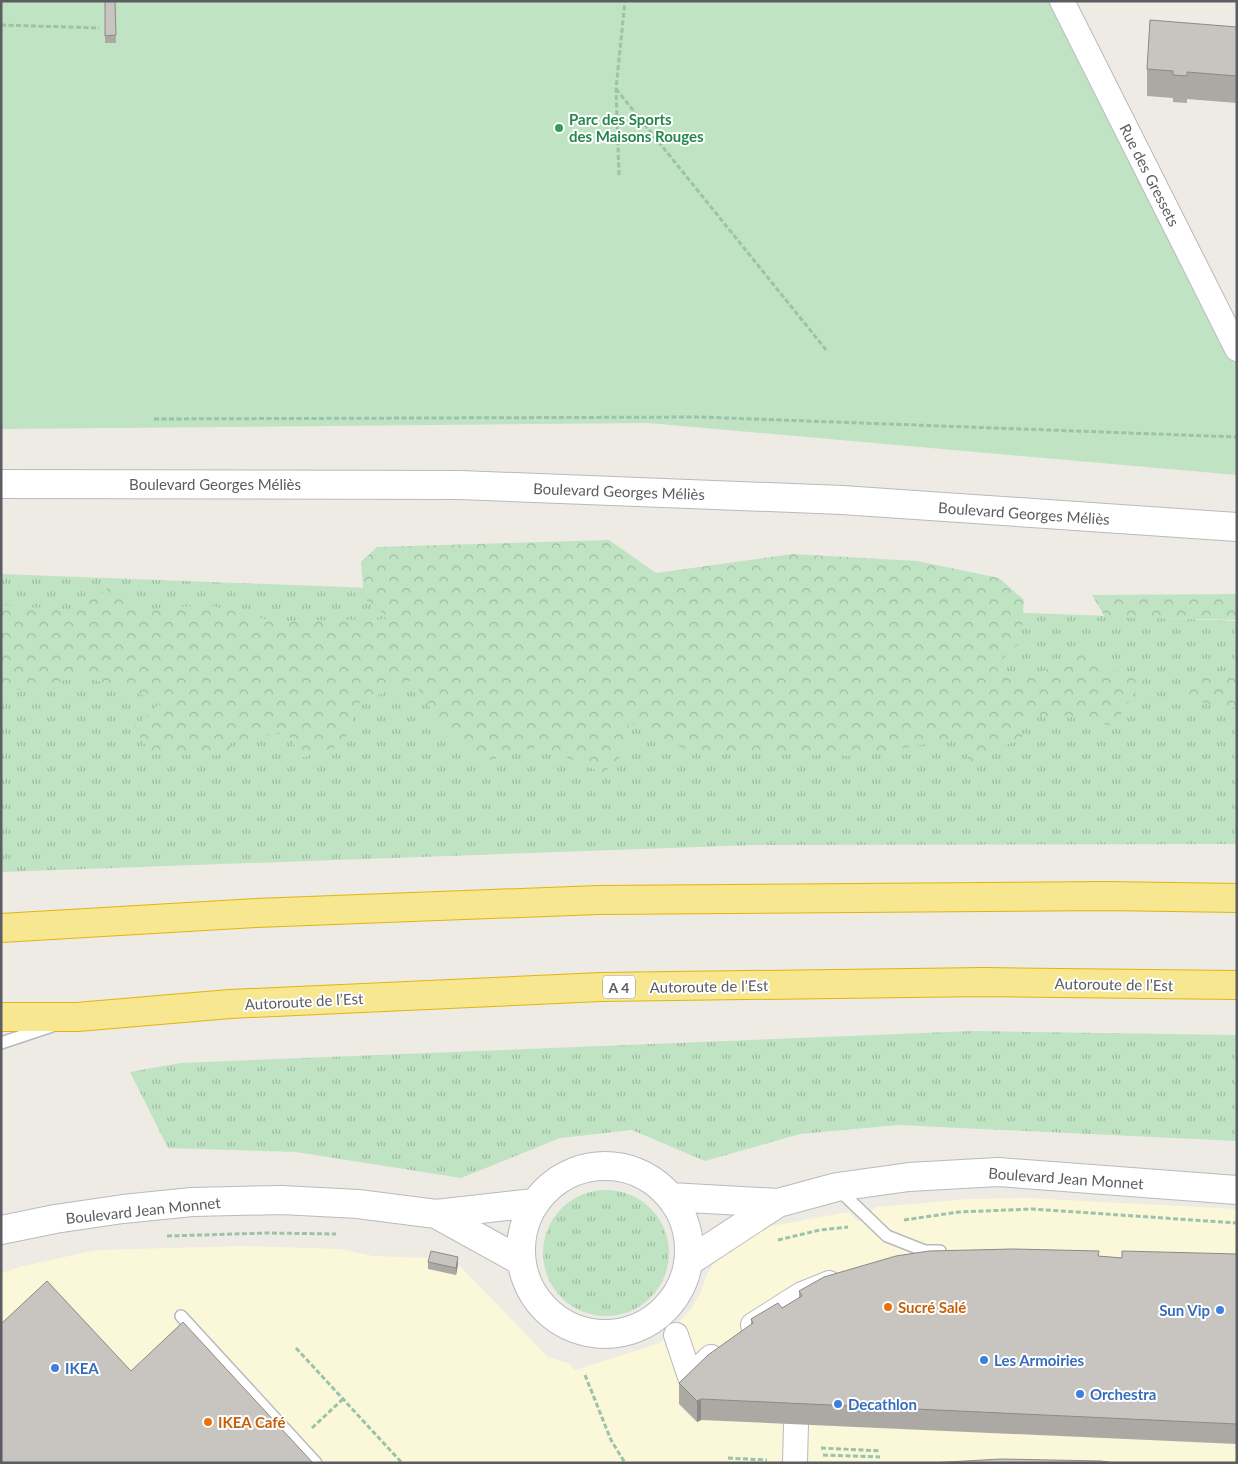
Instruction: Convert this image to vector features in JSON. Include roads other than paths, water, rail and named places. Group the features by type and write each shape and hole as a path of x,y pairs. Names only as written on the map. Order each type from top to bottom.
{"highway":[{"path":"1,928 256,913 598,900 1106,896 1237,898"},
{"name":"Autoroute de l’Est","path":"1,1017 77,1017 230,1004 601,987 984,982 1237,985"}],"street":[{"name":"Rue des Gressets","path":"1062,1 1237,349"},
{"name":"Boulevard Georges Méliès","path":"1,484 460,484 842,500 1237,527"},
{"path":"600,1166 627,1169 650,1180 670,1197 682,1217 688,1238 688,1262 680,1289 662,1312 638,1328 616,1334 593,1334 567,1326 545,1310 529,1288 521,1261 520,1241 525,1221 534,1203 552,1184 575,1171 600,1166"},
{"name":"Boulevard Jean Monnet","path":"670,1197 778,1203 837,1188 909,1177 998,1172 1237,1190"},
{"name":"Boulevard Jean Monnet","path":"1,1230 55,1219 123,1209 192,1202 282,1200 358,1204 436,1214 534,1203"},
{"name":"Boulevard Jean Monnet","path":"688,1262 778,1203"},
{"name":"Boulevard Jean Monnet","path":"436,1214 521,1261"},
{"path":"898,1264 951,1252"},
{"path":"676,1334 690,1377 734,1338 802,1294 853,1275"}],"lane":[{"path":"1,1043 77,1017"},
{"path":"837,1188 887,1236 925,1251 951,1252"},
{"path":"181,1316 316,1463"}],"place":[{"name":"Parc des Sports des Maisons Rouges","path":"559,128"},
{"name":"Sucré Salé","path":"888,1307"},
{"name":"Sun Vip","path":"1220,1310"},
{"name":"Les Armoiries","path":"984,1360"},
{"name":"IKEA","path":"55,1368"},
{"name":"Orchestra","path":"1080,1394"},
{"name":"Decathlon","path":"838,1404"},
{"name":"IKEA Café","path":"208,1422"}]}
